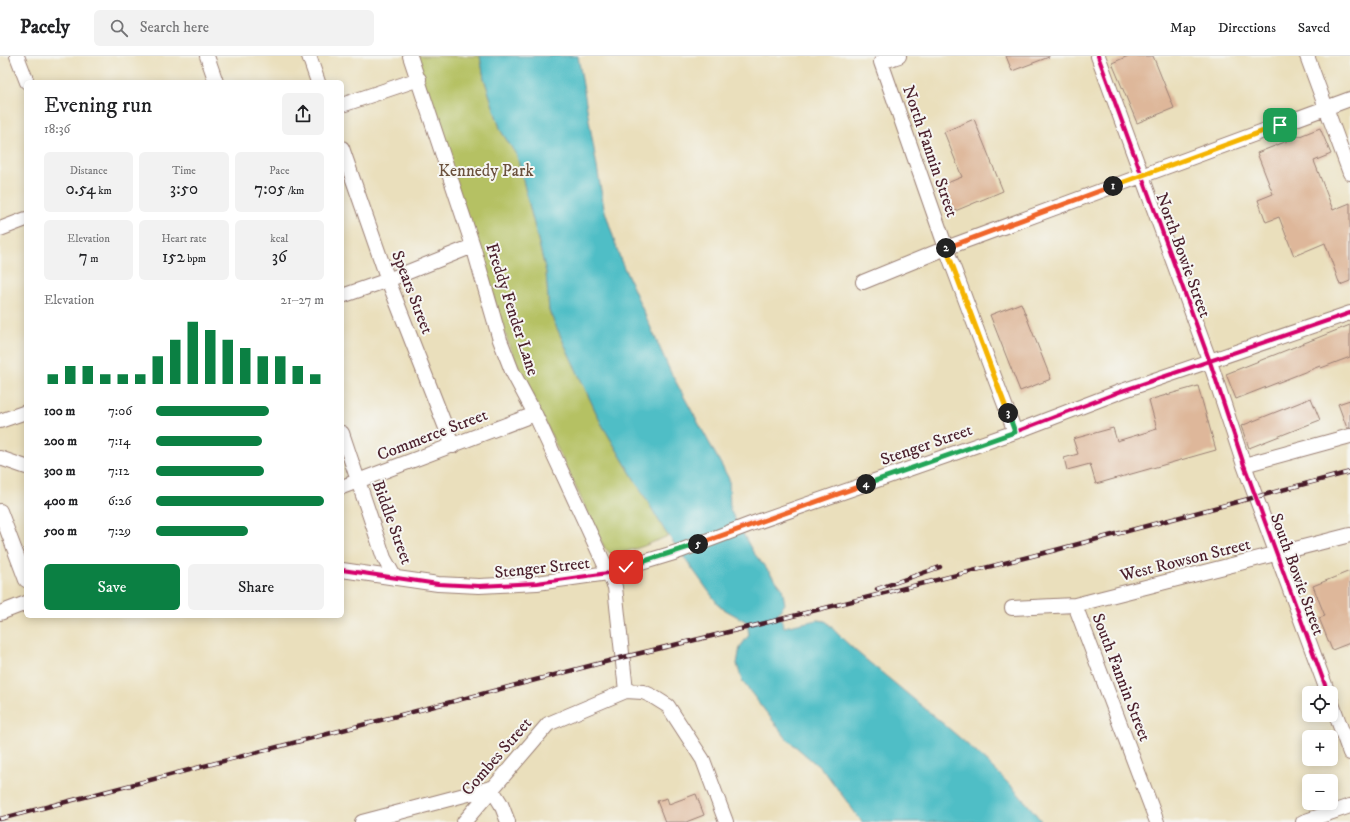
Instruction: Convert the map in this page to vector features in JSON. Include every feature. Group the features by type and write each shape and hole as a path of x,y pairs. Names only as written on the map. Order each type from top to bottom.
{"street":[{"path":"17,56 26,80"},
{"path":"207,56 215,80"},
{"path":"308,56 317,80"},
{"name":"Freddy Fender Lane","path":"410,56 419,79 473,246 500,340 512,371 534,414 615,587 624,657 626,691"},
{"name":"North Fannin Street","path":"899,56 881,62 946,248 1015,432"},
{"name":"North Bowie Street","path":"1098,56 1210,362 1244,465"},
{"path":"1307,56 1350,173"},
{"path":"344,104 419,79"},
{"path":"863,282 946,248 1350,99"},
{"name":"Spears Street","path":"344,154 388,280 453,446"},
{"path":"0,229 24,220"},
{"path":"344,295 388,280 473,246"},
{"name":"Stenger Street","path":"344,570 438,584 479,586 537,583 608,573 677,552 751,524 1015,432 1122,391 1350,314"},
{"path":"0,421 24,413"},
{"name":"Commerce Street","path":"344,486 534,414"},
{"path":"1244,465 1350,436"},
{"name":"Biddle Street","path":"344,439 384,558 395,578"},
{"path":"0,458 24,466"},
{"name":"South Bowie Street","path":"1244,465 1325,686"},
{"path":"0,511 24,575"},
{"name":"West Rowson Street","path":"1075,605 1350,535"},
{"path":"0,613 24,604"},
{"name":"South Fannin Street","path":"1012,608 1075,605 1157,822"},
{"path":"626,691 642,692 652,696 668,706 703,760 726,822"},
{"name":"Combes Street","path":"464,822 491,788 548,724 626,691"},
{"path":"1338,720 1350,753"},
{"path":"362,822 491,788 501,804 508,822"},
{"path":"1303,822 1350,806"}],"green space":[{"name":"Kennedy Park","path":"414,56 480,56 484,78 501,131 517,156 546,272 549,311 601,423 668,536 613,556 604,547 510,348"}],"water":[{"path":"480,56 578,56 604,208 621,261 671,373 729,479 730,510 753,552 782,588 785,604 778,613 784,627 817,620 826,621 851,647 974,750 1010,785 1042,822 862,822 825,772 787,739 742,681 737,664 740,647 749,635 747,622 720,607 665,531 601,423 549,311 546,272 517,156 501,131 484,78"}],"building":[{"path":"1006,56 1049,56 1049,57 1012,71"},
{"path":"1128,56 1153,56 1174,108 1137,123 1112,63"},
{"path":"974,119 1003,191 948,214 937,187 962,177 944,132"},
{"path":"1320,128 1331,154 1314,161 1333,210 1350,203 1350,281 1340,285 1325,243 1294,256 1279,217 1266,222 1258,200 1273,194 1257,153"},
{"path":"1021,303 1051,379 1020,391 990,315"},
{"path":"1350,325 1350,357 1321,368 1320,366 1236,399 1226,374"},
{"path":"1198,386 1216,450 1096,484 1090,464 1067,470 1064,458 1078,454 1073,439 1113,428 1117,441 1157,429 1149,400"},
{"path":"1311,398 1320,420 1249,448 1241,426"},
{"path":"1350,400 1350,428 1347,428 1338,404"},
{"path":"1350,571 1350,643 1332,650 1319,618 1325,616 1313,586"},
{"path":"696,794 704,815 686,822 665,822 657,801 667,798 669,804"}],"railway":[{"path":"0,819 624,657 1052,551 1350,472"},
{"path":"877,589 940,567"}],"cycle path":[{"path":"1098,56 1210,362 1244,465 1325,686"},
{"path":"344,570 438,584 479,586 537,583 608,573 677,552 751,524 1015,432 1122,391 1350,313"}],"route":[{"path":"626,567 677,552 751,524 1015,432 946,248 1280,125"}]}
